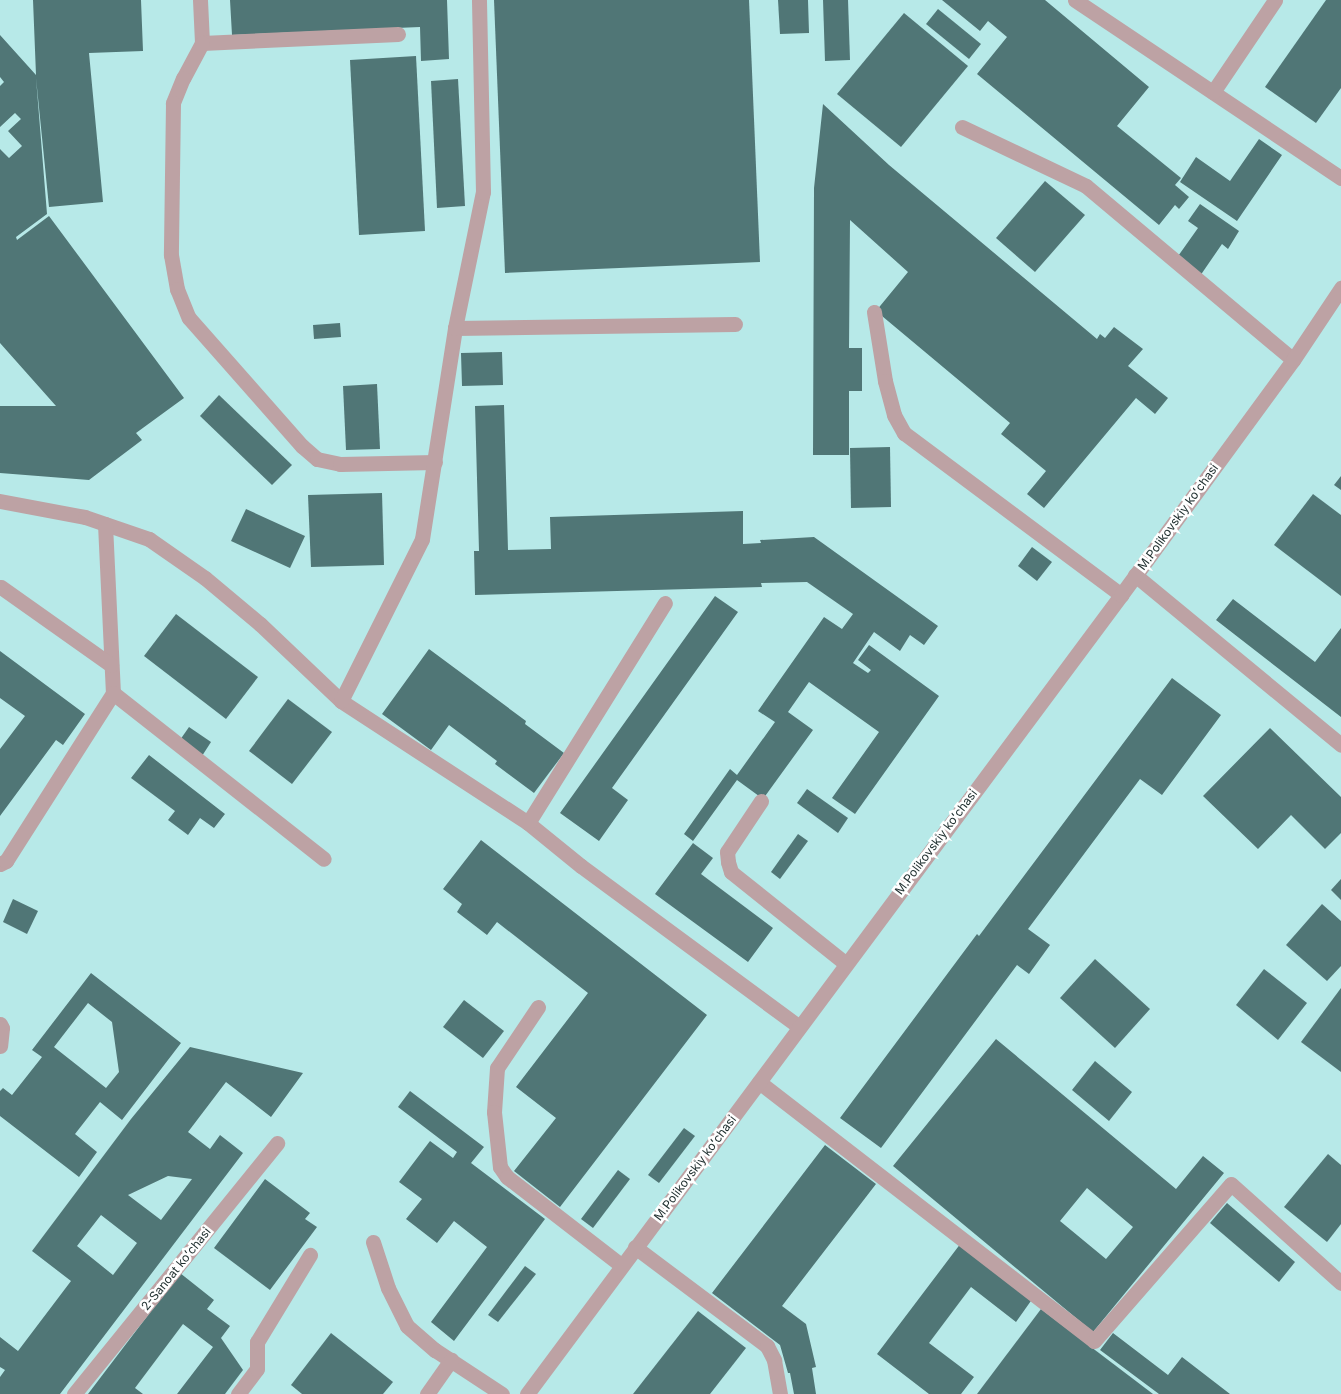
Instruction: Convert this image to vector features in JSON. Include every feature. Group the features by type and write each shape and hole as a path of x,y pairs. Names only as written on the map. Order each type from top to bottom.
{"street":[{"path":"200,0 202,43 183,78 174,103 171,255 177,289 189,318 302,446 317,459 340,464 435,462"},
{"path":"341,701 422,538 455,328 483,192 479,0"},
{"path":"1075,0 1341,178"},
{"path":"1214,92 1274,0"},
{"path":"202,43 398,34"},
{"path":"962,127 1086,186 1293,360"},
{"name":"M.Polikovskiy koʻchasi","path":"527,1394 845,963 1121,595 1293,360 1341,288"},
{"path":"874,312 885,381 894,415 904,432 1121,595"},
{"path":"455,328 735,324"},
{"path":"0,501 85,517 149,539 205,578 260,624 341,701 528,823 581,866 799,1027"},
{"path":"0,864 6,861 113,693 105,524"},
{"path":"1135,575 1341,745"},
{"path":"1,587 111,665"},
{"path":"528,823 664,603"},
{"path":"113,693 324,859"},
{"path":"761,801 727,852 731,872 845,963"},
{"path":"538,1007 497,1068 494,1112 500,1168 507,1177 622,1266"},
{"path":"0,1024 2,1028 0,1046"},
{"path":"759,1082 1094,1340 1232,1184 1341,1283"},
{"name":"2-Sanoat koʻchasi","path":"74,1394 278,1143"},
{"path":"373,1242 388,1288 407,1326 451,1360 502,1394"},
{"path":"635,1247 768,1346 774,1360 780,1394"},
{"path":"238,1394 257,1369 257,1342 310,1255"},
{"path":"427,1394 451,1360"}],"shaded area":[{"path":"0,0 1341,0 1341,1394 0,1394"}],"building":[{"path":"33,0 141,0 143,51 89,53 103,202 49,207 36,78 47,214 16,237 17,240 49,216 184,398 136,433 142,440 89,480 0,473 0,406 56,406 0,343 0,149 9,158 22,146 8,131 21,119 15,113 0,127 0,86 4,82 0,77 0,35 36,75"},
{"path":"230,0 447,0 449,59 421,61 420,27 232,35"},
{"path":"494,0 749,0 760,262 505,273"},
{"path":"778,0 808,0 809,33 780,34"},
{"path":"823,0 848,0 850,60 825,61"},
{"path":"942,0 1045,0 1149,87 1117,126 1181,178 1175,185 1189,197 1179,209 1175,205 1159,225 977,74 1007,37 988,21 980,31"},
{"path":"1326,0 1341,0 1341,88 1316,123 1265,87"},
{"path":"938,9 981,44 969,59 926,24"},
{"path":"904,13 968,66 901,147 837,94"},
{"path":"416,56 425,231 359,235 350,60"},
{"path":"458,79 465,206 437,208 431,81"},
{"path":"823,104 889,165 1097,339 1100,334 1105,338 1114,327 1143,349 1128,366 1168,398 1155,414 1136,398 1044,508 1027,494 1046,471 1001,434 1010,423 876,311 908,272 850,220 849,348 862,348 862,391 849,391 849,455 813,455 814,188"},
{"path":"1259,139 1282,155 1237,221 1180,182 1196,157 1230,181"},
{"path":"1045,181 1085,215 1035,272 996,238"},
{"path":"1200,204 1239,231 1228,249 1222,244 1200,276 1176,259 1198,228 1188,221"},
{"path":"340,323 341,337 314,339 313,325"},
{"path":"502,352 503,385 462,386 461,353"},
{"path":"377,384 380,449 346,450 343,386"},
{"path":"219,395 292,465 272,485 200,416"},
{"path":"504,405 508,550 551,549 550,517 743,511 743,544 761,543 760,540 814,537 938,626 924,645 910,635 900,651 874,632 853,663 868,673 871,670 858,660 869,645 939,696 855,814 832,798 879,732 809,682 788,712 813,730 763,799 737,780 693,841 684,834 730,769 737,775 775,722 758,711 824,617 842,629 853,614 807,582 761,583 762,587 475,595 474,551 479,551 475,406"},
{"path":"890,447 891,507 851,508 850,448"},
{"path":"1341,476 1341,490 1334,485"},
{"path":"382,493 384,565 311,567 308,495"},
{"path":"1313,494 1341,515 1341,596 1274,545"},
{"path":"246,509 305,536 290,568 231,541"},
{"path":"1032,547 1052,562 1037,581 1018,566"},
{"path":"715,596 738,612 612,788 628,800 599,841 560,813"},
{"path":"1233,599 1315,662 1341,628 1341,717 1216,620"},
{"path":"176,614 258,677 226,719 144,656"},
{"path":"429,649 526,721 525,724 564,753 534,793 495,764 497,761 449,725 431,750 382,714"},
{"path":"0,651 85,714 63,745 56,740 0,816 0,749 25,716 0,698"},
{"path":"1172,678 1221,715 1162,795 1140,779 1028,929 1050,945 1029,974 1017,965 881,1148 840,1118"},
{"path":"288,699 332,732 292,784 249,751"},
{"path":"189,727 211,742 202,756 180,740"},
{"path":"1270,728 1341,797 1341,833 1325,849 1291,815 1258,849 1203,796"},
{"path":"149,755 225,814 214,828 200,818 188,835 168,820 175,811 131,778"},
{"path":"807,789 848,818 838,833 797,803"},
{"path":"798,834 808,841 780,879 771,872"},
{"path":"481,840 707,1015 560,1207 514,1171 556,1118 516,1087 588,993 497,922 487,935 457,912 462,904 443,889"},
{"path":"693,843 713,858 701,874 773,928 748,962 655,894"},
{"path":"1341,879 1341,900 1331,890"},
{"path":"13,899 38,911 27,934 3,922"},
{"path":"1322,904 1341,921 1341,966 1327,981 1286,945"},
{"path":"1095,959 1150,1009 1115,1048 1060,998"},
{"path":"1264,969 1307,1003 1278,1040 1236,1005"},
{"path":"91,973 181,1043 122,1120 100,1102 75,1134 97,1152 79,1177 0,1116 0,1091 3,1088 12,1095 42,1057 32,1050","holes":["88,1003 112,1022 119,1072 106,1088 54,1047"]},
{"path":"1341,988 1341,1072 1301,1042"},
{"path":"464,1000 504,1031 483,1058 443,1027"},
{"path":"996,1039 1176,1189 1203,1156 1224,1173 1093,1332 893,1166","holes":["1087,1188 1133,1227 1106,1259 1060,1221"]},
{"path":"190,1047 303,1073 271,1117 226,1082 188,1132 210,1149 220,1135 243,1153 60,1394 0,1394 0,1377 5,1370 0,1367 0,1337 18,1351 71,1281 32,1251 131,1119","holes":["168,1176 192,1179 161,1220 128,1195","101,1215 137,1243 113,1275 77,1246"]},
{"path":"1095,1061 1132,1092 1109,1121 1072,1090"},
{"path":"410,1091 484,1147 471,1163 545,1219 454,1341 431,1322 487,1247 454,1221 437,1243 406,1219 422,1199 399,1182 430,1141 453,1158 457,1152 398,1107"},
{"path":"684,1128 695,1136 659,1183 648,1175"},
{"path":"825,1145 876,1184 782,1306 806,1324 816,1367 812,1368 816,1394 794,1394 790,1373 788,1373 780,1345 712,1293"},
{"path":"1328,1154 1341,1165 1341,1224 1327,1242 1284,1207"},
{"path":"618,1170 630,1179 593,1228 581,1219"},
{"path":"265,1179 310,1213 305,1219 317,1227 270,1290 214,1248"},
{"path":"1227,1203 1295,1262 1279,1282 1210,1223"},
{"path":"961,1243 1033,1298 1016,1322 971,1287 929,1343 974,1377 961,1394 929,1394 877,1354"},
{"path":"525,1266 536,1274 498,1322 488,1315"},
{"path":"180,1273 214,1300 207,1309 230,1326 221,1338 243,1370 225,1394 177,1394 213,1347 183,1324 135,1388 143,1394 88,1394"},
{"path":"1041,1309 1153,1394 977,1394"},
{"path":"698,1311 746,1348 710,1394 633,1394"},
{"path":"331,1333 393,1382 383,1394 302,1394 291,1385"},
{"path":"1113,1333 1168,1375 1182,1357 1230,1394 1159,1394 1100,1350"}]}
